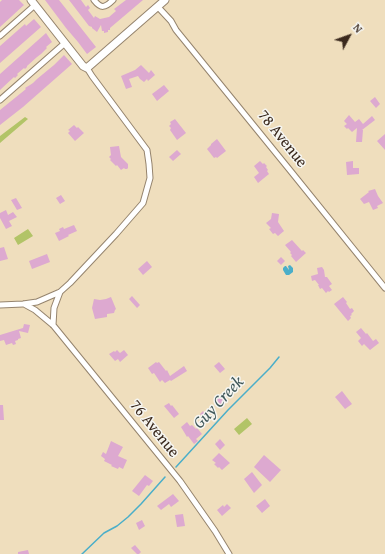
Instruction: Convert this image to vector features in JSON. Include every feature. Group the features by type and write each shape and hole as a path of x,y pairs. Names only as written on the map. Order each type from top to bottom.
{"street":[{"path":"94,0 101,7 107,5 113,0"},
{"path":"87,68 165,0"},
{"path":"0,36 33,2 83,66 87,68 147,150 150,178 143,202 116,234 60,292 37,302 0,305"},
{"name":"78 Avenue","path":"158,7 171,21 176,30 385,288"},
{"path":"0,100 65,43"},
{"path":"53,325 54,308 60,292"},
{"name":"76 Avenue","path":"23,304 35,310 53,325 180,481 229,554"}],"green space":[{"path":"25,117 28,119 0,143 0,136"},
{"path":"28,229 33,236 18,245 14,238"},
{"path":"247,418 252,424 239,435 234,429"}],"water":[{"path":"290,265 293,268 293,272 286,275 283,268 286,266 289,270 288,266"}],"building":[{"path":"2,0 19,0 24,5 0,27 0,2"},
{"path":"45,0 59,0 96,47 87,54"},
{"path":"69,0 81,0 86,7 88,5 90,8 88,10 94,18 95,16 100,19 109,17 116,11 114,9 126,0 143,0 110,28 108,32 104,33 101,25 97,32 89,26"},
{"path":"34,19 41,27 0,63 0,46 25,24 26,26"},
{"path":"46,33 52,42 25,69 24,68 15,78 14,77 0,90 0,74"},
{"path":"64,55 72,64 0,125 0,110"},
{"path":"141,65 149,73 151,70 155,75 148,81 147,79 144,82 138,76 129,79 132,87 126,89 121,76 135,70"},
{"path":"164,85 169,91 157,101 152,94"},
{"path":"375,97 380,104 376,108 370,101"},
{"path":"349,115 355,122 359,119 363,124 372,116 375,120 362,130 362,142 356,142 357,128 352,132 344,126 347,124 344,121"},
{"path":"175,119 186,133 177,140 169,126 171,124 170,122"},
{"path":"74,125 84,133 75,141 68,133 70,131 68,130"},
{"path":"385,134 385,150 377,141"},
{"path":"217,139 226,151 217,158 214,158 207,149"},
{"path":"119,146 121,157 128,164 127,169 124,168 121,170 110,160 110,147"},
{"path":"177,150 181,154 173,161 169,157"},
{"path":"260,161 267,166 267,171 269,174 258,183 254,177 259,173 254,166"},
{"path":"353,161 353,168 359,168 359,174 347,175 346,162"},
{"path":"375,189 383,203 377,206 378,208 373,210 369,202 364,204 360,199 369,192 368,191"},
{"path":"61,195 65,201 60,204 56,198"},
{"path":"16,198 22,208 17,210 11,200"},
{"path":"6,210 8,215 13,212 17,217 9,221 12,226 6,229 0,218 0,213"},
{"path":"272,213 279,214 278,222 284,231 278,236 275,233 273,234 269,229 271,228 266,223 271,219"},
{"path":"74,225 77,231 59,241 55,233 60,231 59,229 63,227 64,229"},
{"path":"292,240 302,251 303,250 306,253 296,262 291,256 291,252 285,245"},
{"path":"4,247 8,259 0,261 0,248"},
{"path":"47,254 50,262 32,269 29,261"},
{"path":"281,257 285,261 281,265 277,261"},
{"path":"147,261 152,267 143,275 138,269"},
{"path":"322,267 325,277 327,277 332,284 329,286 332,290 326,293 322,288 320,289 315,280 312,281 311,276 318,274 317,268"},
{"path":"132,296 140,305 137,308 129,299"},
{"path":"111,297 116,309 114,313 107,314 107,317 95,319 92,308 94,299 100,300"},
{"path":"343,297 350,309 352,308 354,311 348,321 334,304"},
{"path":"24,324 30,325 28,333 19,331 21,338 15,341 16,344 13,345 12,343 6,345 4,340 0,341 0,335 23,328"},
{"path":"361,328 373,341 376,339 379,343 370,350 364,344 362,346 358,341 361,338 356,332"},
{"path":"117,350 120,353 124,350 128,355 120,362 118,359 115,361 109,354"},
{"path":"156,362 159,362 166,371 167,370 170,376 184,366 187,371 171,381 170,380 165,383 162,380 160,382 154,373 152,374 148,368"},
{"path":"219,362 225,369 220,373 214,366"},
{"path":"342,391 352,404 345,409 335,397"},
{"path":"221,396 226,401 219,407 214,402"},
{"path":"169,403 179,414 174,418 164,406"},
{"path":"0,405 3,405 4,420 0,420"},
{"path":"203,411 208,418 205,421 200,414"},
{"path":"187,422 190,426 192,425 196,429 197,428 202,434 196,439 198,441 194,444 188,436 187,437 181,427"},
{"path":"220,439 225,445 220,450 215,444"},
{"path":"111,441 123,447 118,456 127,460 123,469 119,467 118,469 111,466 112,465 104,461 105,459 101,456 103,452 106,454"},
{"path":"219,453 230,463 222,470 214,464 216,463 212,460"},
{"path":"264,455 281,470 270,482 254,467"},
{"path":"252,472 262,485 254,493 244,479"},
{"path":"145,475 153,481 149,486 147,485 139,496 132,491"},
{"path":"173,494 179,501 171,507 169,504 161,510 157,506"},
{"path":"265,499 270,506 262,513 256,506"},
{"path":"227,504 231,508 222,516 217,510 223,505 224,507"},
{"path":"183,514 185,526 177,527 175,515"},
{"path":"142,520 145,526 139,530 136,523"},
{"path":"135,545 141,552 139,554 131,548"},
{"path":"28,550 29,554 18,554 18,552"}],"waterway":[{"name":"Guy Creek","path":"176,467 279,357"},
{"name":"Guy Creek","path":"82,554 104,533 117,526 128,517 165,477"}]}
